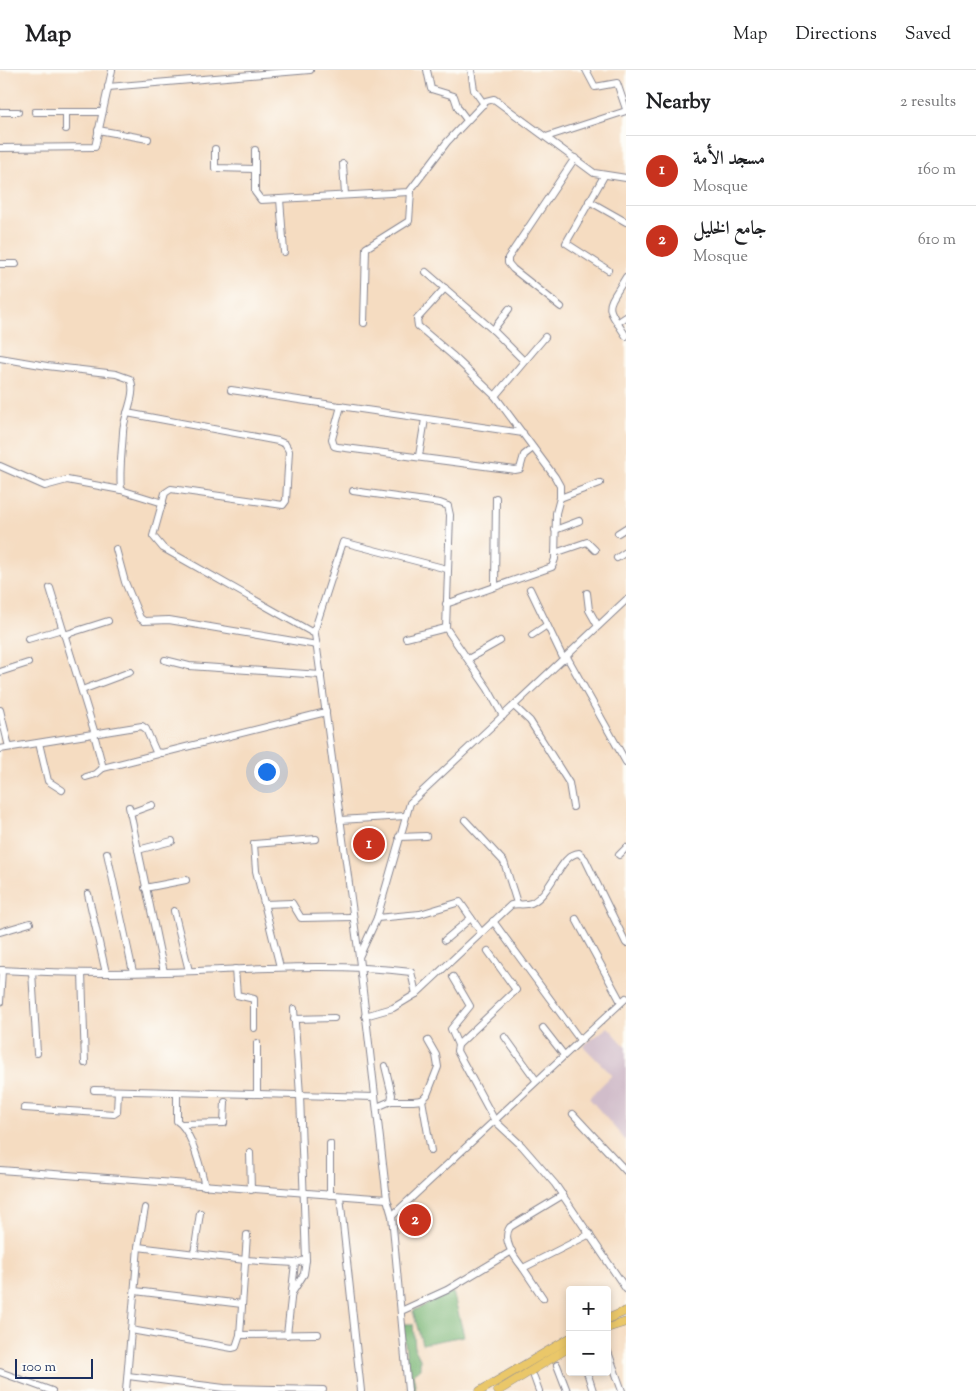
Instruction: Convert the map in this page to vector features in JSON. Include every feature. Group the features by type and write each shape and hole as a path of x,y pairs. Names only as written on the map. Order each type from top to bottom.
{"main road":[{"path":"611,1317 626,1311"},
{"path":"611,1327 626,1322"},
{"path":"480,1391 566,1340"},
{"path":"498,1391 566,1349"}],"street":[{"path":"0,148 95,147 101,112 112,70"},
{"path":"108,88 310,70"},
{"path":"427,70 431,89 454,96 458,108 468,120"},
{"path":"471,70 474,90 484,104"},
{"path":"546,137 626,110 617,83 596,87 591,82 586,70"},
{"path":"364,324 366,248 409,221 411,191 435,156 489,100 497,101 594,174 626,178"},
{"path":"0,112 18,112"},
{"path":"36,112 101,112"},
{"path":"66,112 66,129"},
{"path":"98,130 148,139"},
{"path":"215,149 215,168 255,169"},
{"path":"255,150 255,192 258,199 411,191"},
{"path":"561,307 513,269 508,263 508,258 575,158"},
{"path":"343,164 345,195"},
{"path":"604,176 566,243 608,270"},
{"path":"280,199 284,252"},
{"path":"589,201 626,222"},
{"path":"0,264 16,264"},
{"path":"426,272 493,330 524,361"},
{"path":"626,277 609,304 609,310 626,336"},
{"path":"445,288 417,319 416,324 495,396 559,483 560,498 556,513 554,563 549,569 446,604"},
{"path":"493,330 509,309"},
{"path":"617,323 626,318"},
{"path":"495,396 545,337"},
{"path":"0,358 128,377 132,383 119,468 121,490"},
{"path":"231,390 523,433"},
{"path":"340,406 332,439 334,446 518,470 522,466 524,455 533,448"},
{"path":"126,413 278,441 288,447 288,485 286,501 283,505 176,489 166,491 153,533 159,544 293,623 314,632"},
{"path":"419,456 425,419"},
{"path":"0,466 45,486 67,480 121,490 163,502"},
{"path":"0,473 8,470"},
{"path":"560,498 600,482"},
{"path":"353,491 440,503 448,506 450,516 446,628 468,659 503,716"},
{"path":"495,586 496,498"},
{"path":"555,530 579,521"},
{"path":"618,533 626,528"},
{"path":"408,1391 392,1216 387,1199 359,956 314,632 344,541 447,569"},
{"path":"555,554 587,542 595,550"},
{"path":"116,548 125,582 140,618 144,621 168,620 317,645"},
{"path":"616,558 626,552"},
{"path":"50,588 82,690 102,768"},
{"path":"530,589 547,625 626,762"},
{"path":"586,593 589,610 598,626"},
{"path":"359,956 377,918 410,804 626,600"},
{"path":"28,639 108,621"},
{"path":"532,635 547,625"},
{"path":"406,638 446,628"},
{"path":"468,659 500,641"},
{"path":"165,660 189,666 321,675"},
{"path":"0,672 28,663"},
{"path":"82,690 130,672"},
{"path":"514,706 530,721 569,783 573,807"},
{"path":"0,710 9,747"},
{"path":"86,777 96,774 102,768 326,712"},
{"path":"0,749 145,727 158,754"},
{"path":"39,742 48,781 62,790"},
{"path":"152,805 130,810 164,972"},
{"path":"340,820 405,816"},
{"path":"465,820 504,862 517,903"},
{"path":"400,837 426,836"},
{"path":"280,967 256,872 254,844 316,839"},
{"path":"138,850 172,841"},
{"path":"618,855 626,848"},
{"path":"107,853 133,972"},
{"path":"365,1016 393,1008 416,994 511,905 533,902 555,880 566,859 574,854 579,853 585,859 626,943"},
{"path":"146,888 186,880"},
{"path":"88,894 106,973"},
{"path":"377,918 420,914 460,902 481,932"},
{"path":"264,904 292,903 301,918 353,917"},
{"path":"174,911 189,971"},
{"path":"445,940 471,918"},
{"path":"392,1216 623,1000 576,919"},
{"path":"493,922 580,1040"},
{"path":"0,932 30,923"},
{"path":"458,1045 516,990 488,952"},
{"path":"0,1002 1,970 106,973 360,966 411,972 416,994"},
{"path":"234,969 237,995 254,999 254,1028"},
{"path":"32,972 36,1053"},
{"path":"82,973 85,1062"},
{"path":"452,977 470,1006 451,1029 458,1045 457,1051 495,1121 522,1146 563,1195 626,1288"},
{"path":"292,1293 304,1274 306,1260 302,1194 300,1095 294,1009"},
{"path":"294,1019 334,1018"},
{"path":"543,1028 564,1055"},
{"path":"505,1037 536,1080"},
{"path":"428,1042 436,1055 438,1067 432,1086 422,1100 431,1151"},
{"path":"257,1043 257,1093"},
{"path":"385,1066 392,1095 390,1101"},
{"path":"94,1090 375,1096"},
{"path":"24,1108 114,1114 117,1112 118,1091"},
{"path":"176,1092 176,1121 183,1124 224,1123 225,1102"},
{"path":"377,1107 390,1101 400,1103 422,1100"},
{"path":"573,1114 626,1171"},
{"path":"183,1124 195,1152 205,1186"},
{"path":"330,1144 330,1195"},
{"path":"250,1153 251,1190"},
{"path":"0,1170 387,1199"},
{"path":"542,1298 512,1251 507,1233 510,1227 563,1195"},
{"path":"340,1196 361,1391"},
{"path":"126,1391 138,1248 145,1208"},
{"path":"194,1254 200,1213"},
{"path":"523,1268 590,1234"},
{"path":"131,1330 232,1348 239,1344 247,1235"},
{"path":"138,1248 245,1260 295,1263 306,1260"},
{"path":"400,1311 447,1290 512,1251"},
{"path":"287,1335 295,1263"},
{"path":"135,1291 242,1304"},
{"path":"240,1335 318,1334"},
{"path":"611,1360 622,1391"},
{"path":"557,1365 567,1391"},
{"path":"0,1372 37,1388 52,1391"},
{"path":"128,1376 224,1388 279,1391 322,1390"},
{"path":"588,1376 593,1391"},
{"path":"534,1377 539,1391"}],"shaded area":[{"path":"608,1027 626,1047 626,1141 589,1098 612,1075 583,1046"}],"green space":[{"path":"453,1292 464,1336 422,1344 413,1311"},
{"path":"403,1324 413,1324 415,1349 420,1359 420,1369 413,1374 416,1391 410,1391"}],"place":[{"name":"مسجد الأمة","path":"369,844"},
{"name":"جامع الخليل","path":"415,1220"}]}
